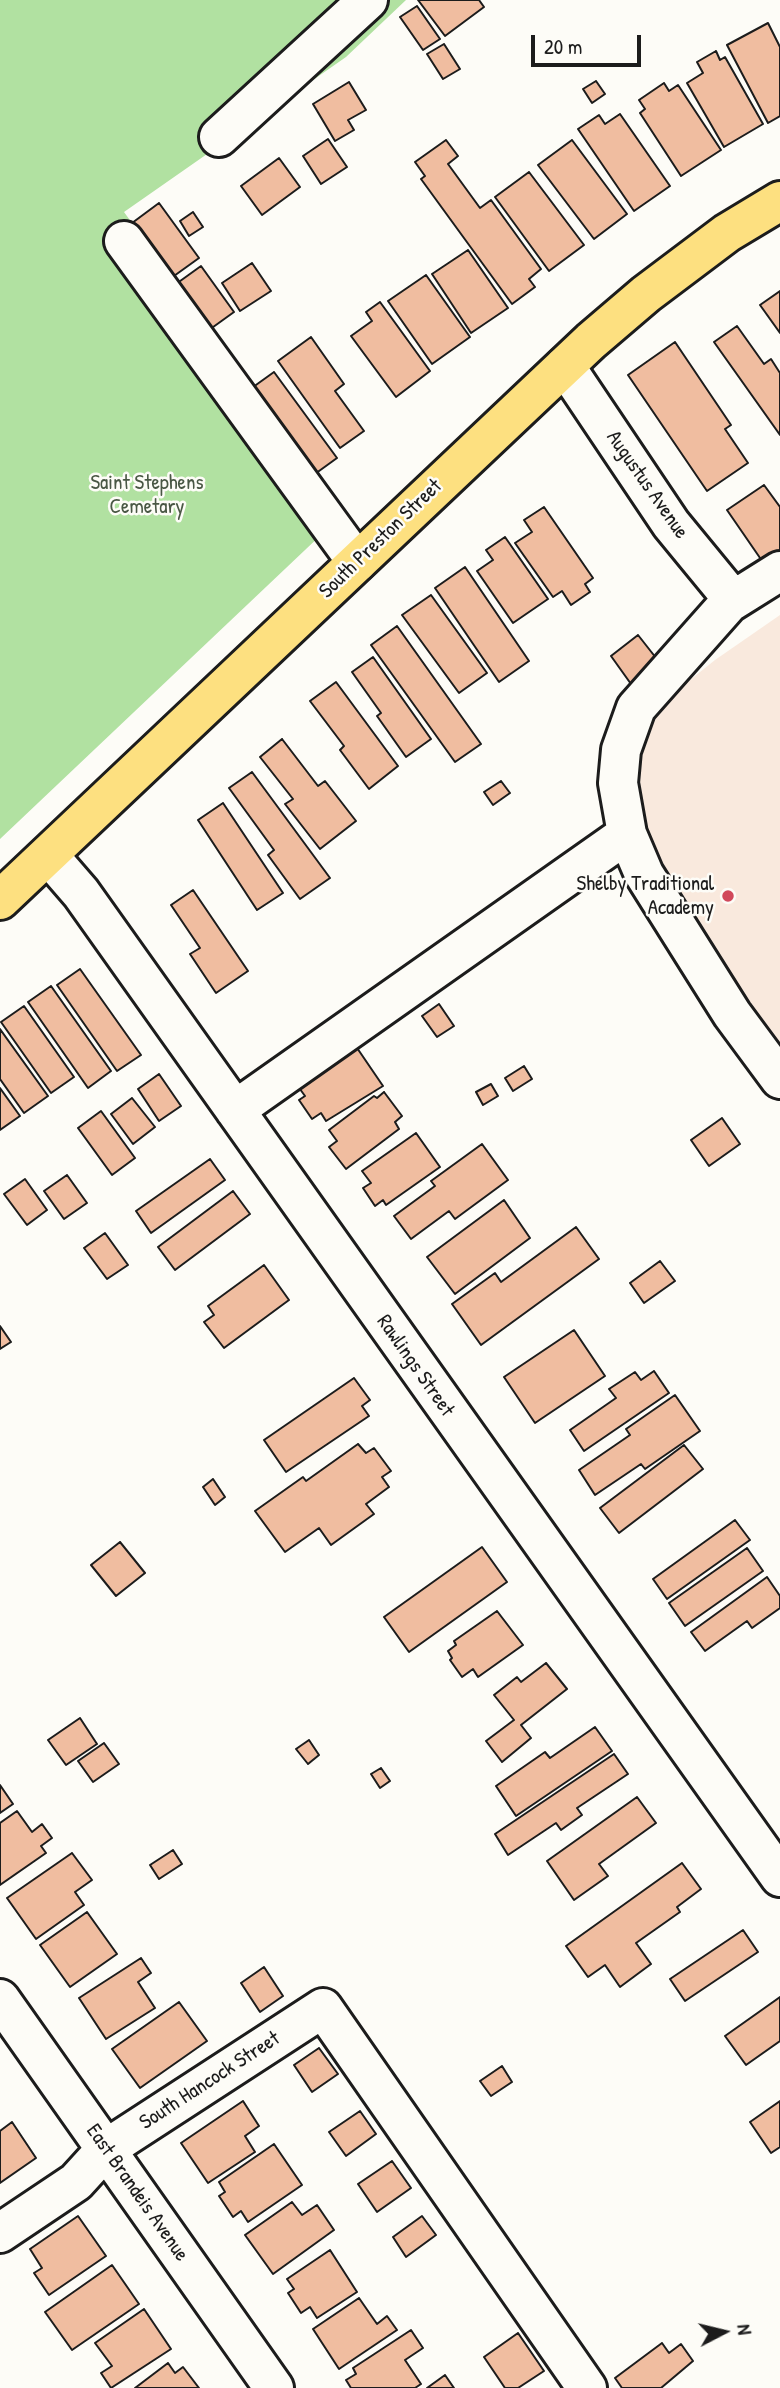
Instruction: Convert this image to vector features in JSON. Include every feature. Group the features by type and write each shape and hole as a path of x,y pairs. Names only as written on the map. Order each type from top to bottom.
{"main road":[{"name":"South Preston Street","path":"0,900 565,366 646,294 727,233 780,201"}],"street":[{"path":"219,137 368,0"},
{"path":"124,241 357,562"},
{"name":"Augustus Avenue","path":"565,366 671,524 726,591 729,603"},
{"path":"780,571 729,603 636,708 621,750 618,783 627,834 644,874 733,1014 780,1079"},
{"path":"234,1110 627,834"},
{"name":"Rawlings Street","path":"48,856 81,893 780,1877"},
{"name":"East Brandeis Avenue","path":"0,1999 274,2388"},
{"name":"South Hancock Street","path":"0,2233 76,2182 106,2149 323,2008 587,2388"}],"shaded area":[{"name":"Shelby Traditional Academy","path":"780,615 780,1064 714,970 638,822 634,793 637,761 660,704 715,660"}],"green space":[{"name":"Saint Stephens Cemetary","path":"0,0 406,0 346,57 124,212 343,514 0,839"}],"building":[{"path":"418,0 479,0 484,7 445,36"},
{"path":"417,6 440,39 423,50 400,17"},
{"path":"768,23 780,47 780,116 768,123 727,45"},
{"path":"444,44 460,69 443,79 427,54"},
{"path":"716,51 720,60 725,57 763,124 724,147 687,83 703,73 697,62"},
{"path":"596,81 605,94 592,103 583,89"},
{"path":"349,82 366,110 348,120 354,130 335,141 313,104"},
{"path":"664,83 669,91 678,85 721,150 681,176 640,113 645,109 639,100"},
{"path":"620,114 670,186 634,211 578,129 599,115 605,124"},
{"path":"328,139 347,167 321,184 303,156"},
{"path":"446,140 458,156 448,164 480,208 491,200 541,269 529,279 535,287 512,304 421,179 425,176 415,162"},
{"path":"572,140 627,214 594,239 538,165"},
{"path":"279,158 300,187 262,215 241,186"},
{"path":"529,172 584,245 549,271 495,197"},
{"path":"159,203 199,258 167,281 128,226"},
{"path":"193,212 203,227 189,236 180,221"},
{"path":"468,250 508,308 471,333 432,274"},
{"path":"252,263 271,291 240,311 222,283"},
{"path":"201,266 234,312 209,330 176,284"},
{"path":"426,275 470,337 432,364 388,301"},
{"path":"780,291 780,333 760,305"},
{"path":"380,302 430,371 396,397 351,336 372,321 366,312"},
{"path":"737,326 764,364 771,359 780,373 780,435 714,342"},
{"path":"311,337 344,384 335,391 364,431 340,448 278,361"},
{"path":"675,342 731,425 725,429 748,463 707,491 628,375"},
{"path":"274,372 337,458 308,479 242,395"},
{"path":"764,485 780,507 780,563 769,571 727,510"},
{"path":"544,507 593,578 585,584 590,592 571,605 562,591 553,597 515,543 532,532 524,520"},
{"path":"505,537 548,599 513,623 477,571 493,560 486,550"},
{"path":"465,567 529,661 499,682 435,588"},
{"path":"431,595 487,673 459,693 402,615"},
{"path":"397,626 481,744 455,762 371,645"},
{"path":"638,635 660,663 631,684 611,656"},
{"path":"373,657 431,739 406,757 377,716 381,713 352,672"},
{"path":"336,682 398,766 369,789 340,750 344,746 310,701"},
{"path":"282,739 318,786 325,781 356,821 320,849 285,804 293,799 260,757"},
{"path":"252,772 330,878 300,899 268,855 274,850 229,788"},
{"path":"501,781 510,793 493,805 484,792"},
{"path":"223,803 283,893 257,910 198,820"},
{"path":"193,890 248,971 216,993 190,954 200,948 171,905"},
{"path":"80,969 141,1055 117,1071 57,985"},
{"path":"51,986 111,1071 88,1088 28,1002"},
{"path":"439,1004 454,1026 437,1037 422,1016"},
{"path":"24,1006 74,1077 51,1093 1,1022"},
{"path":"0,1029 48,1096 24,1113 0,1079"},
{"path":"353,1042 383,1086 326,1121 321,1113 312,1119 299,1100 305,1096 297,1085"},
{"path":"524,1066 532,1079 513,1091 505,1078"},
{"path":"159,1074 181,1106 159,1121 138,1089"},
{"path":"491,1084 498,1096 483,1105 476,1092"},
{"path":"0,1088 20,1116 0,1130"},
{"path":"384,1092 402,1116 395,1122 399,1129 346,1169 329,1147 337,1141 329,1130 374,1096 377,1098"},
{"path":"132,1098 155,1127 133,1144 111,1114"},
{"path":"101,1111 135,1158 112,1175 78,1128"},
{"path":"722,1118 740,1144 709,1166 691,1140"},
{"path":"416,1133 440,1167 386,1205 383,1200 375,1206 363,1188 371,1183 362,1171"},
{"path":"482,1144 508,1180 455,1219 449,1211 411,1239 394,1216 435,1186 431,1181"},
{"path":"210,1159 225,1180 151,1233 136,1211"},
{"path":"67,1175 87,1203 64,1219 44,1191"},
{"path":"25,1179 47,1210 27,1225 4,1194"},
{"path":"233,1191 250,1214 175,1270 158,1247"},
{"path":"504,1200 530,1238 455,1294 427,1257"},
{"path":"576,1227 599,1259 481,1345 452,1304 495,1273 501,1282"},
{"path":"105,1233 128,1265 107,1279 84,1248"},
{"path":"660,1261 675,1281 644,1303 630,1283"},
{"path":"264,1265 289,1300 224,1348 204,1322 214,1315 208,1306"},
{"path":"0,1326 11,1342 0,1349"},
{"path":"574,1330 605,1376 535,1423 504,1377"},
{"path":"654,1371 669,1393 584,1451 570,1430 616,1398 609,1389 635,1372 641,1380"},
{"path":"354,1378 370,1400 362,1406 369,1416 286,1472 264,1440"},
{"path":"675,1395 700,1431 645,1469 641,1464 595,1495 579,1470 630,1435 626,1429"},
{"path":"358,1444 366,1453 374,1448 391,1471 382,1477 389,1487 366,1504 374,1514 331,1545 319,1528 285,1552 255,1511 303,1477 306,1481"},
{"path":"684,1445 703,1469 619,1533 600,1508"},
{"path":"213,1479 225,1497 215,1505 203,1487"},
{"path":"735,1520 750,1540 667,1599 653,1579"},
{"path":"120,1542 145,1573 116,1596 91,1565"},
{"path":"482,1547 507,1582 409,1652 384,1617"},
{"path":"747,1548 763,1571 685,1626 669,1603"},
{"path":"767,1577 780,1596 780,1608 752,1628 747,1621 705,1651 691,1632"},
{"path":"497,1611 523,1645 478,1677 473,1669 462,1677 450,1660 452,1658 448,1651 456,1645 454,1641"},
{"path":"546,1663 567,1689 521,1725 531,1738 502,1762 486,1741 514,1720 494,1695 517,1677 521,1682"},
{"path":"80,1718 97,1744 66,1765 48,1740"},
{"path":"595,1727 612,1751 516,1816 496,1786 545,1752 550,1758"},
{"path":"309,1740 319,1755 308,1764 296,1749"},
{"path":"104,1743 119,1764 93,1782 78,1761"},
{"path":"614,1754 628,1774 577,1808 582,1815 561,1830 556,1823 508,1855 495,1834"},
{"path":"381,1768 390,1781 380,1788 371,1774"},
{"path":"0,1785 13,1804 0,1813"},
{"path":"637,1797 656,1823 599,1864 608,1876 574,1900 547,1861"},
{"path":"17,1811 32,1832 42,1824 52,1838 41,1846 46,1853 0,1885 0,1823"},
{"path":"173,1850 182,1864 159,1879 150,1865"},
{"path":"72,1853 92,1880 75,1892 84,1905 36,1939 7,1898"},
{"path":"682,1863 701,1889 677,1907 680,1912 636,1943 651,1964 620,1987 605,1965 588,1977 566,1946"},
{"path":"87,1912 117,1954 70,1987 40,1945"},
{"path":"743,1930 758,1952 685,2001 670,1979"},
{"path":"141,1958 151,1973 138,1982 155,2008 106,2039 79,1998"},
{"path":"264,1967 283,1996 260,2012 241,1983"},
{"path":"780,1997 780,2041 746,2065 725,2036"},
{"path":"179,2002 207,2041 140,2088 112,2049"},
{"path":"319,2048 338,2074 312,2092 294,2065"},
{"path":"502,2066 512,2082 491,2096 480,2081"},
{"path":"243,2101 259,2126 245,2136 255,2152 208,2183 181,2143"},
{"path":"780,2101 780,2147 771,2153 750,2122"},
{"path":"360,2111 376,2134 346,2156 329,2132"},
{"path":"12,2122 36,2158 0,2183 0,2131"},
{"path":"274,2144 302,2185 248,2222 241,2211 233,2217 219,2196 225,2192 219,2182"},
{"path":"392,2161 411,2188 377,2212 358,2184"},
{"path":"292,2202 302,2215 317,2205 334,2230 273,2274 245,2235"},
{"path":"78,2216 106,2256 49,2295 34,2273 42,2268 30,2249"},
{"path":"422,2216 436,2235 406,2257 393,2237"},
{"path":"330,2250 357,2292 317,2318 310,2307 301,2313 288,2293 294,2289 287,2279"},
{"path":"112,2265 139,2304 72,2350 45,2312"},
{"path":"359,2298 377,2324 387,2316 397,2330 339,2369 313,2329"},
{"path":"144,2309 171,2349 111,2388 101,2373 112,2366 95,2343"},
{"path":"411,2330 423,2348 405,2360 421,2384 415,2388 351,2388 346,2380 356,2374 353,2368"},
{"path":"518,2333 544,2371 518,2388 505,2388 484,2357"},
{"path":"662,2343 669,2353 681,2344 693,2361 661,2388 622,2388 615,2378"},
{"path":"168,2363 175,2373 183,2367 199,2388 135,2388"},
{"path":"445,2375 454,2388 427,2388"}],"place":[{"name":"Shelby Traditional Academy","path":"728,896"}]}
